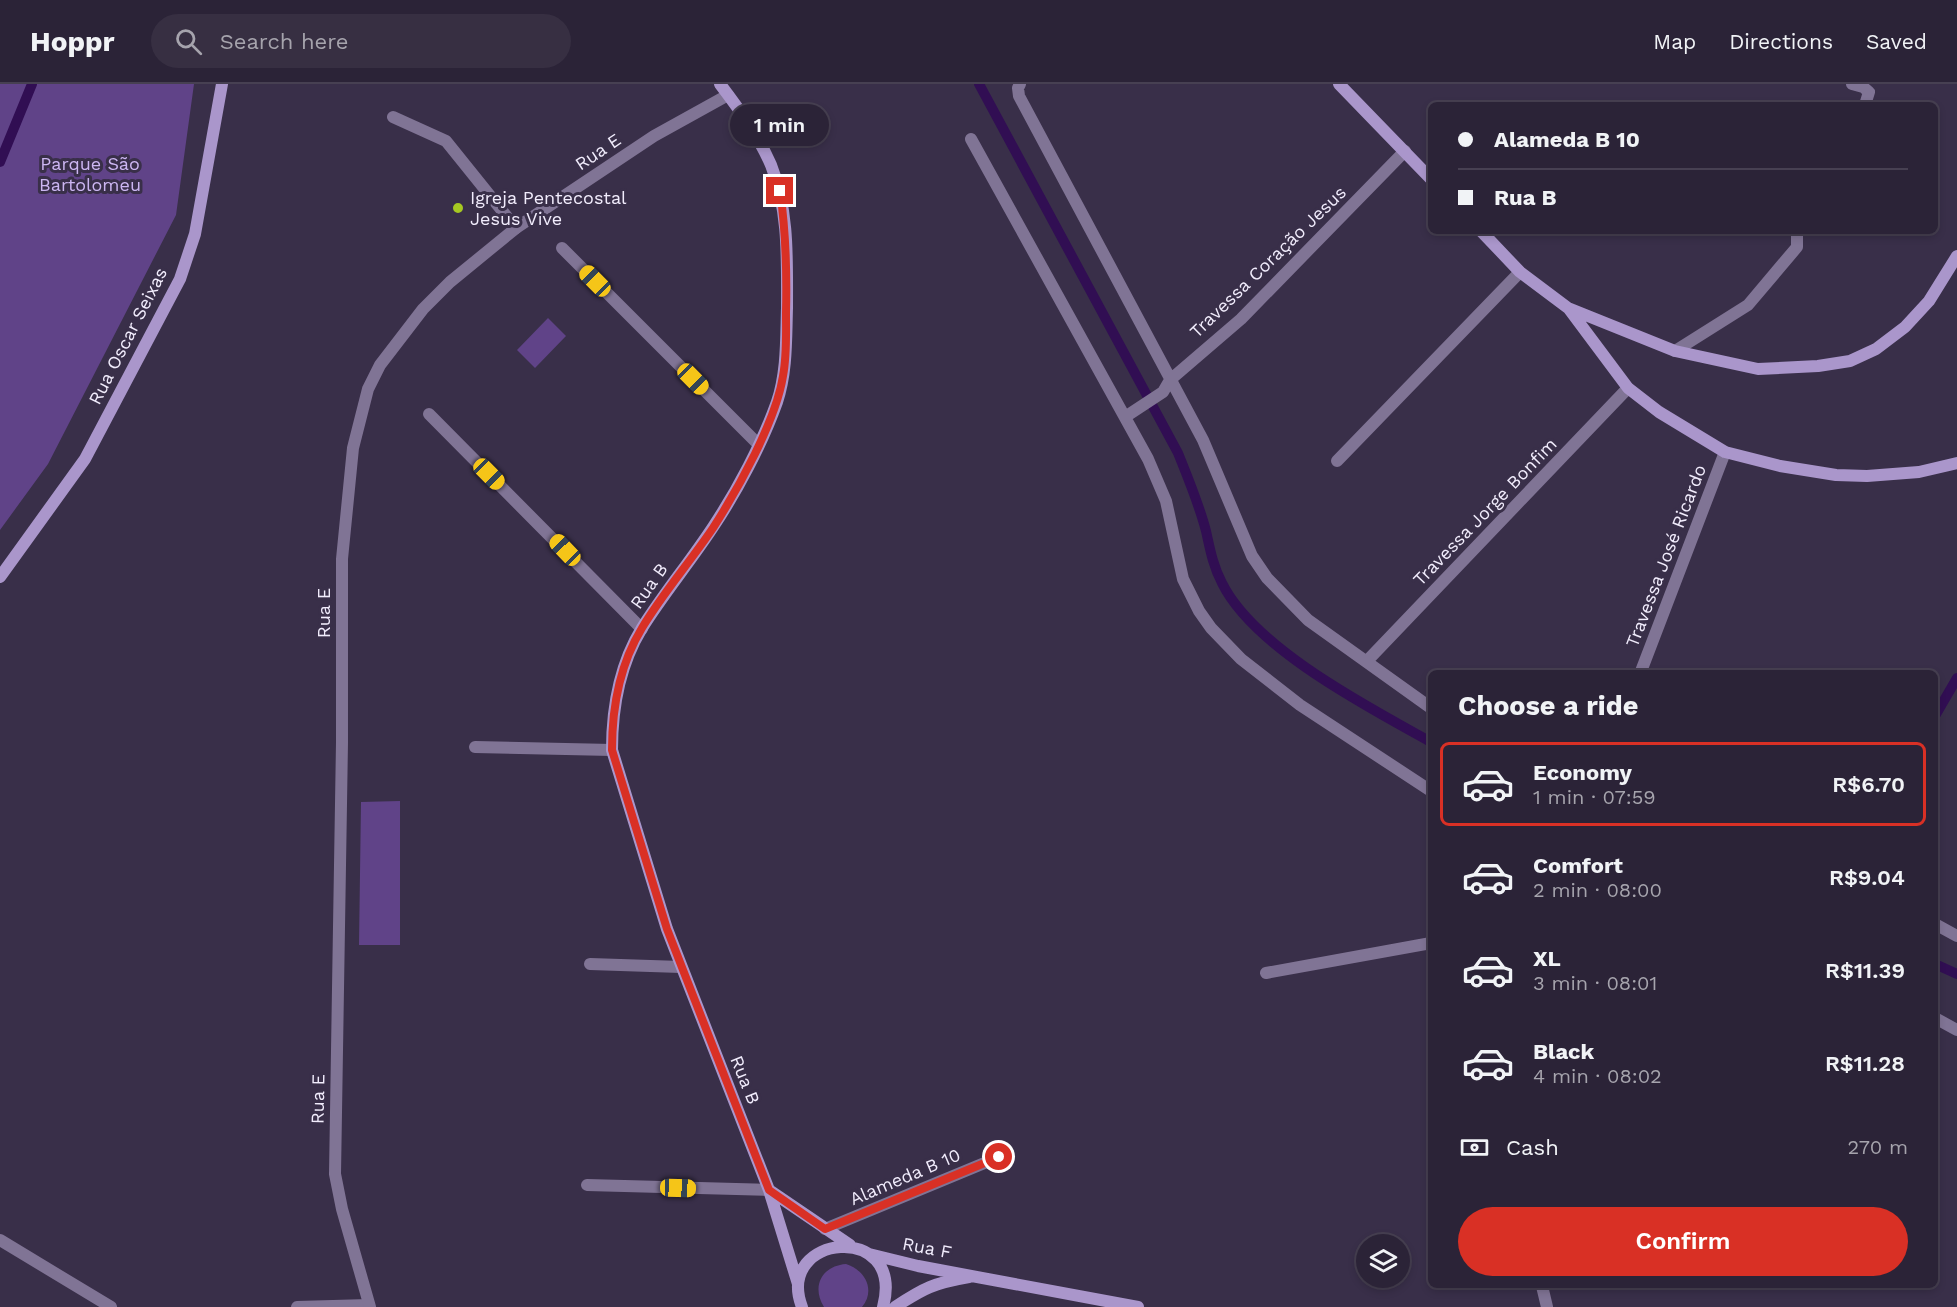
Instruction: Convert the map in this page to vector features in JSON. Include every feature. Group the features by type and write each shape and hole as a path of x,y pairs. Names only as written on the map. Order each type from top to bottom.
{"street":[{"name":"Rua Oscar Seixas","path":"0,577 85,459 180,279 195,234 222,84"},
{"name":"Rua B","path":"720,84 754,132 780,191 787,249 786,354 783,377 777,403 758,444 713,527 642,629 622,674 616,697 612,725 612,750 667,929 787,1241 802,1307"},
{"path":"1020,84 1019,96 1203,440 1252,556 1267,578 1308,620 1428,706"},
{"path":"1339,84 1428,176"},
{"path":"1852,84 1863,87 1869,92 1866,102"},
{"name":"Rua E","path":"370,1306 342,1209 335,1174 342,742 342,559 353,448 368,389 380,365 423,309 450,282 516,228 654,136 728,95"},
{"path":"393,117 446,141 516,228"},
{"path":"971,140 1148,459 1166,501 1183,579 1199,611 1211,628 1241,659 1274,686 1428,789"},
{"name":"Travessa Coração Jesus","path":"1125,417 1163,392 1170,380 1241,319 1405,151"},
{"path":"1484,234 1520,272 1568,308 1675,351 1758,369 1818,366 1850,361 1876,349 1905,327 1929,302 1957,256"},
{"path":"1675,351 1748,304 1797,247 1797,234"},
{"path":"562,248 758,444"},
{"path":"1337,461 1520,272"},
{"path":"1568,308 1628,388 1659,412 1725,452 1789,467 1856,476 1919,472 1957,463"},
{"name":"Travessa Jorge Bonfim","path":"1367,661 1628,388"},
{"path":"429,414 642,629"},
{"name":"Travessa José Ricardo","path":"1642,670 1725,452"},
{"path":"476,747 612,750"},
{"path":"1938,926 1957,936"},
{"path":"1266,973 1428,944"},
{"path":"590,964 681,967"},
{"path":"1938,1020 1957,1030"},
{"name":"Alameda B 10","path":"825,1229 999,1157"},
{"path":"587,1185 769,1190 855,1248"},
{"path":"0,1240 111,1307"},
{"path":"798,1284 803,1270 812,1257 825,1249 840,1246 855,1248"},
{"name":"Rua F","path":"855,1248 869,1254 918,1266 979,1275 1138,1307"},
{"path":"869,1254 879,1266 885,1280 886,1295 883,1307"},
{"path":"895,1307 926,1287 979,1275"},
{"path":"1542,1288 1547,1307"},
{"path":"297,1307 370,1306"}],"green space":[{"name":"Parque São Bartolomeu","path":"0,84 194,84 176,215 48,464 0,530"},
{"path":"548,318 566,336 535,368 517,350"},
{"path":"400,801 400,945 359,945 361,802"},
{"path":"846,1264 858,1271 866,1281 868,1294 866,1301 862,1307 824,1307 819,1292 821,1278 831,1269"}],"waterway":[{"path":"0,162 32,84"},
{"path":"979,84 1178,453 1200,511 1216,570 1238,607 1259,630 1315,674 1376,712 1428,740"},
{"path":"1938,711 1957,678"},
{"path":"1938,965 1957,974"}],"place":[{"name":"Igreja Pentecostal Jesus Vive","path":"458,208"}],"route":[{"path":"780,191 787,249 786,354 777,403 758,444 713,527 642,629 631,650 616,697 612,725 612,750 667,929 769,1190 825,1229 999,1157"}]}
